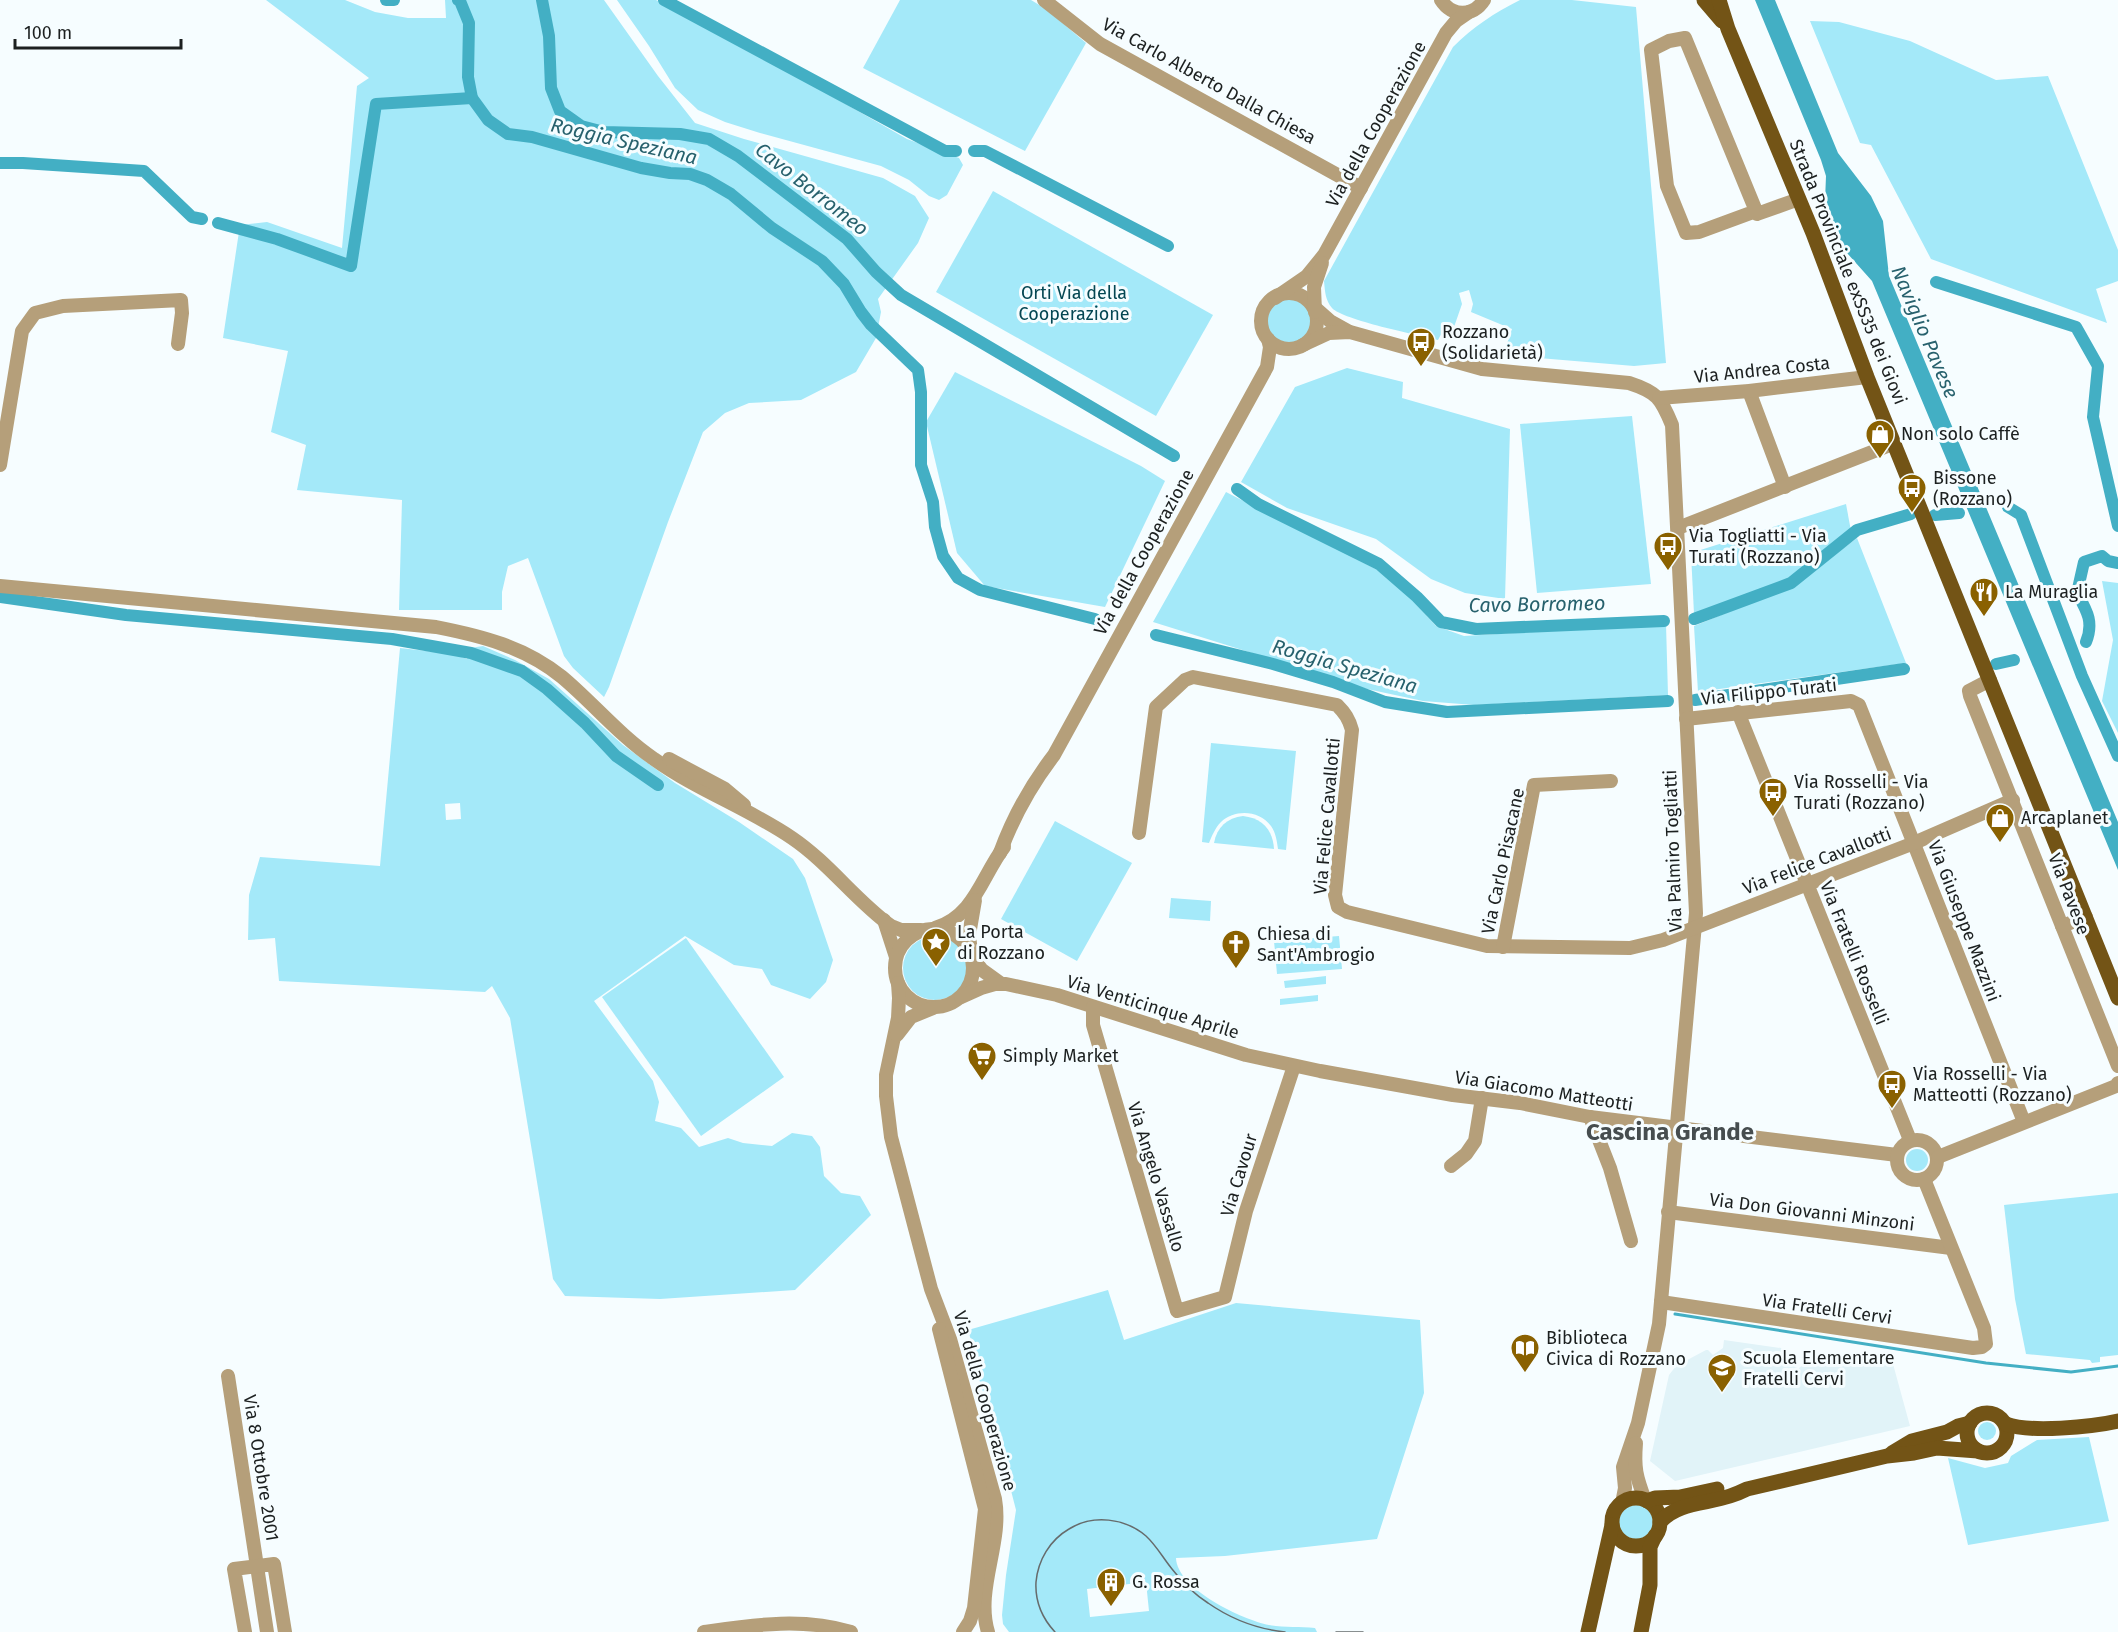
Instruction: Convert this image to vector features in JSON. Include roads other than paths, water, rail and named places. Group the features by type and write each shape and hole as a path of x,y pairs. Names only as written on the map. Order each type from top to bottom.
{"main road":[{"path":"1704,0 1728,29"},
{"path":"1719,0 1728,29"},
{"name":"Strada Provinciale exSS35 dei Giovi","path":"1728,29 1799,199 1868,377 2118,998"},
{"path":"1978,1451 1971,1445 1967,1431 1970,1423 1978,1414 1986,1412 1999,1416 2006,1424 2008,1433 2003,1446"},
{"path":"2006,1424 2015,1427 2050,1428 2117,1422"},
{"path":"1887,1456 1912,1442 1970,1423"},
{"path":"1612,1525 1619,1540 1634,1546 1650,1542 1668,1513 1729,1497 1747,1489 1887,1456 1937,1448 1994,1452 2003,1446 2050,1428"},
{"path":"1588,1632 1614,1513 1622,1503 1637,1498 1646,1500 1680,1497 1724,1488 1747,1489"},
{"path":"1641,1632 1650,1585 1650,1547 1658,1529 1656,1509 1646,1500"}],"street":[{"name":"Via Carlo Alberto Dalla Chiesa","path":"1044,0 1100,44 1361,188"},
{"name":"Via della Cooperazione","path":"1442,0 1444,19 1442,41"},
{"path":"1442,0 1447,8 1454,12 1480,5"},
{"name":"Via della Cooperazione","path":"1275,297 1307,276 1324,255 1442,41 1456,21 1480,5"},
{"path":"1756,211 1699,232 1686,233 1667,186 1651,50 1669,41 1685,38 1756,211 1757,214 1799,199"},
{"name":"Via della Cooperazione","path":"1312,308 1314,287 1324,255"},
{"path":"1312,308 1316,325 1313,334 1298,347 1280,347 1268,339 1262,329 1262,315 1266,306 1275,297 1291,294 1350,332"},
{"path":"0,465 22,332 35,313 63,306 181,300 182,313 178,344"},
{"name":"Via della Cooperazione","path":"927,929 956,919 976,895 999,853 1034,801 1054,755 1267,367 1283,353 1329,333 1350,332"},
{"name":"Via Andrea Costa","path":"1350,332 1476,368 1615,381 1655,394 1749,391 1868,377"},
{"name":"Via della Cooperazione","path":"1267,367 1270,346 1268,339"},
{"path":"1749,391 1785,487"},
{"name":"Via Palmiro Togliatti","path":"1646,1500 1636,1478 1634,1466 1638,1423 1659,1324 1696,913 1672,425 1655,394"},
{"path":"1678,528 1895,443"},
{"path":"0,586 436,627 477,635 520,651 561,676 621,731 725,789 768,823 810,851 884,920 898,929 945,930 956,935 972,956 973,975 969,987 961,997 947,1005 935,1007 925,1006 909,998 898,983 896,957 884,920"},
{"name":"Via Felice Cavallotti","path":"1139,832 1156,707 1185,680 1193,677 1337,705 1350,721 1352,730 1335,895 1338,907 1347,912 1479,945 1630,948 1663,940 1914,843 2013,800"},
{"name":"Via Pavese","path":"1990,680 1969,692 2118,1066"},
{"name":"Via Filippo Turati","path":"1686,719 1856,702"},
{"name":"Via Giuseppe Mazzini","path":"1856,702 2024,1122"},
{"name":"Via Fratelli Rosselli","path":"1738,712 1910,1140"},
{"name":"Via Carlo Pisacane","path":"1503,947 1534,785 1611,781"},
{"name":"Via della Cooperazione","path":"972,956 969,935 976,895"},
{"path":"2062,926 2086,917"},
{"path":"896,957 908,938 927,929"},
{"name":"Via Venticinque Aprile","path":"972,956 982,970 1000,983 1057,995 1246,1055 1294,1066"},
{"name":"Via della Cooperazione","path":"898,983 899,998 886,1075 891,1137 932,1289 943,1347 985,1509 975,1602 970,1621 963,1632"},
{"name":"Via Venticinque Aprile","path":"961,997 1000,983"},
{"name":"Via Angelo Vassallo","path":"1093,1006 1093,1025 1177,1311 1225,1298"},
{"name":"Via della Cooperazione","path":"893,1042 911,1017 935,1007"},
{"name":"Via Giacomo Matteotti","path":"1294,1066 1374,1082 1520,1103 1590,1117 1897,1155"},
{"name":"Via Cavour","path":"1225,1298 1246,1211 1294,1066"},
{"path":"1938,1157 2117,1085"},
{"path":"1451,1166 1466,1154 1474,1141 1482,1098"},
{"path":"1590,1117 1610,1168 1631,1241"},
{"path":"1910,1140 1925,1141 1931,1145 1938,1157 1934,1172 1924,1179 1916,1180 1905,1176 1898,1164 1897,1155 1910,1140"},
{"path":"1924,1179 1951,1248"},
{"name":"Via Don Giovanni Minzoni","path":"1668,1212 1951,1248"},
{"name":"Via Fratelli Cervi","path":"1661,1302 1973,1348 1982,1347 1986,1344 1984,1328 1951,1248"},
{"name":"Via della Cooperazione","path":"932,1289 951,1339 996,1504 985,1604 988,1632"},
{"name":"Via 8 Ottobre 2001","path":"228,1376 267,1632"},
{"name":"Via Palmiro Togliatti","path":"1622,1503 1625,1488 1623,1467 1638,1423"},
{"name":"Via 8 Ottobre 2001","path":"245,1632 234,1569 274,1564 285,1632"},
{"path":"704,1632 752,1625 796,1623 838,1628 851,1632"}],"waterway":[{"name":"Roggia Speziana","path":"386,0 394,0"},
{"name":"Roggia Speziana","path":"458,0 469,23 468,77 472,98 488,120 508,134 532,137 641,168 690,174 707,180 731,194 772,228 822,261 844,284 871,325 918,370 921,392 921,465 933,502 935,527 943,556 958,578 980,590 1095,619"},
{"name":"Cavo Borromeo","path":"542,0 549,36 551,88 560,111 581,126 604,132 680,134 709,139 738,156 847,239 876,272 901,295 1174,456"},
{"path":"664,0 945,151 956,151"},
{"path":"218,223 277,239 351,266 376,104 472,98"},
{"path":"974,151 985,151 1168,246"},
{"path":"0,163 144,171 192,217 202,219"},
{"path":"1936,282 2076,327 2098,366 2093,417 2118,526"},
{"name":"Cavo Borromeo","path":"1237,489 1258,504 1379,564 1417,597 1441,622 1476,629 1664,621"},
{"name":"Cavo Borromeo","path":"2008,507 2021,515 2082,676 2118,756"},
{"name":"Cavo Borromeo","path":"1935,515 1959,513"},
{"name":"Cavo Borromeo","path":"1694,619 1791,583 1857,530 1911,514"},
{"path":"2086,642 2089,622 2077,593 2084,562 2102,556 2108,561 2118,563"},
{"path":"0,597 126,615 392,639 471,653 522,671 547,689 585,723 616,756 658,785"},
{"name":"Roggia Speziana","path":"1156,635 1273,664 1333,682 1385,702 1447,712 1668,701"},
{"name":"Roggia Speziana","path":"1996,664 2014,660"},
{"name":"Roggia Speziana","path":"1695,700 1904,669"},
{"path":"1675,1314 1986,1363 2071,1372 2118,1366"}],"tram line":[{"path":"1055,1632 1046,1621 1038,1602 1036,1582 1042,1558 1056,1539 1069,1529 1078,1524 1098,1520 1119,1522 1138,1530 1153,1543 1184,1583 1217,1609 1254,1626 1285,1632"},
{"path":"1336,1632 1363,1632"}],"place":[{"name":"Rozzano (Solidarietà)","path":"1421,368"},
{"name":"Non solo Caffè","path":"1880,460"},
{"name":"Bissone (Rozzano)","path":"1912,514"},
{"name":"Via Togliatti - Via Turati (Rozzano)","path":"1668,572"},
{"name":"La Muraglia","path":"1984,618"},
{"name":"Via Rosselli - Via Turati (Rozzano)","path":"1773,818"},
{"name":"Arcaplanet","path":"2000,844"},
{"name":"La Porta di Rozzano","path":"936,968"},
{"name":"Chiesa di Sant'Ambrogio","path":"1236,970"},
{"name":"Simply Market","path":"982,1082"},
{"name":"Via Rosselli - Via Matteotti (Rozzano)","path":"1892,1110"},
{"name":"Biblioteca Civica di Rozzano","path":"1525,1374"},
{"name":"Scuola Elementare Fratelli Cervi","path":"1722,1394"},
{"name":"G. Rossa","path":"1111,1608"}],"district":[{"name":"Cascina Grande","path":"1670,1132"}],"park label":[{"name":"Orti Via della Cooperazione","path":"1074,303"}],"water label":[{"name":"Naviglio Pavese","path":"1925,332"}]}
